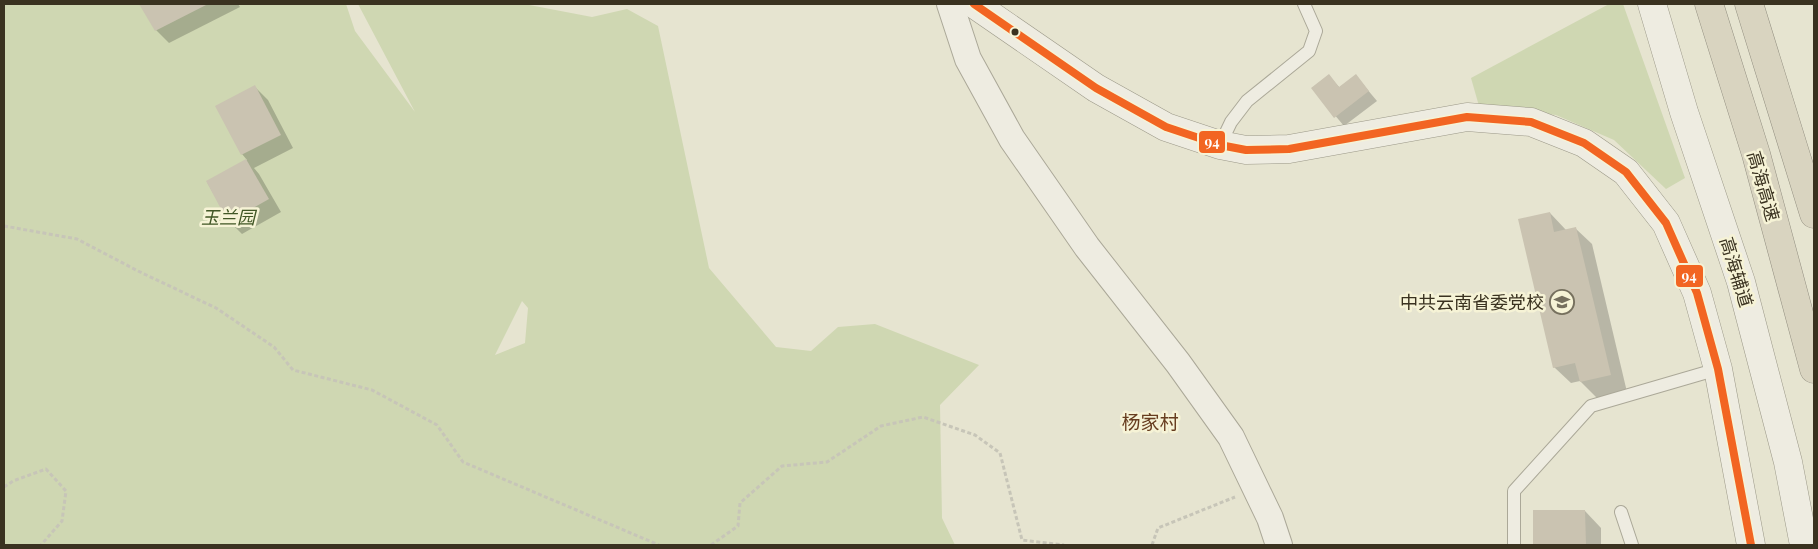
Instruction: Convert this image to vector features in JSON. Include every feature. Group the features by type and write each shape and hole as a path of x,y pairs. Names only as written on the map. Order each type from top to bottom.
{"highway":[{"name":"高海高速","path":"1709,4 1756,154 1814,369"},
{"path":"1750,4 1814,214"}],"main road":[{"path":"974,4 1096,88 1166,127 1220,145 1246,150 1289,149 1467,117 1531,122 1584,143 1626,172 1666,223 1697,294 1718,369 1751,545"},
{"name":"高海辅道","path":"1652,4 1684,112 1741,282 1788,462 1804,545"}],"street":[{"path":"950,4 968,59 1012,139 1087,247 1178,363 1231,437 1270,518 1279,545"}],"lane":[{"path":"1220,145 1230,122 1247,101 1309,51 1316,32 1304,4"},
{"path":"1514,545 1514,491 1591,406 1718,369"},
{"path":"1621,512 1632,545"}],"path":[{"path":"4,226 77,239 138,271 216,308 274,346 293,370 372,390 437,425 463,462 659,545"},
{"path":"711,545 738,526 740,503 782,466 827,462 881,426 923,417 976,435 1000,453 1022,540 1064,545"},
{"path":"4,487 13,481 46,469 66,492 62,521 41,545"},
{"path":"1152,545 1158,528 1234,498 1252,482"}],"green space":[{"name":"玉兰园","path":"4,4 346,4 355,31 415,112 358,4 524,4 592,17 627,9 658,26 709,268 776,347 811,351 838,327 875,324 979,365 940,405 942,518 955,545 4,545","holes":["522,301 528,308 525,343 495,355"]},
{"path":"1609,4 1623,4 1685,178 1666,189 1614,140 1556,115 1479,106 1471,78"}],"building":[{"path":"139,4 208,4 155,31"},
{"path":"1329,74 1339,87 1356,74 1369,91 1334,118 1311,88"},
{"path":"255,85 281,135 241,155 215,106"},
{"path":"246,159 269,199 228,222 206,181"},
{"path":"1550,212 1554,232 1576,227 1611,375 1580,382 1575,363 1553,368 1518,219"},
{"path":"1533,510 1585,510 1586,545 1533,545"}],"transit line":[{"name":"94","path":"974,4 1096,88 1166,127 1220,145 1246,150 1289,149 1467,117 1531,122 1584,143 1626,172 1666,223 1697,293 1718,369 1751,545"}],"place":[{"name":"中共云南省委党校","path":"1562,302"}],"district":[{"name":"杨家村","path":"1150,421"}]}
